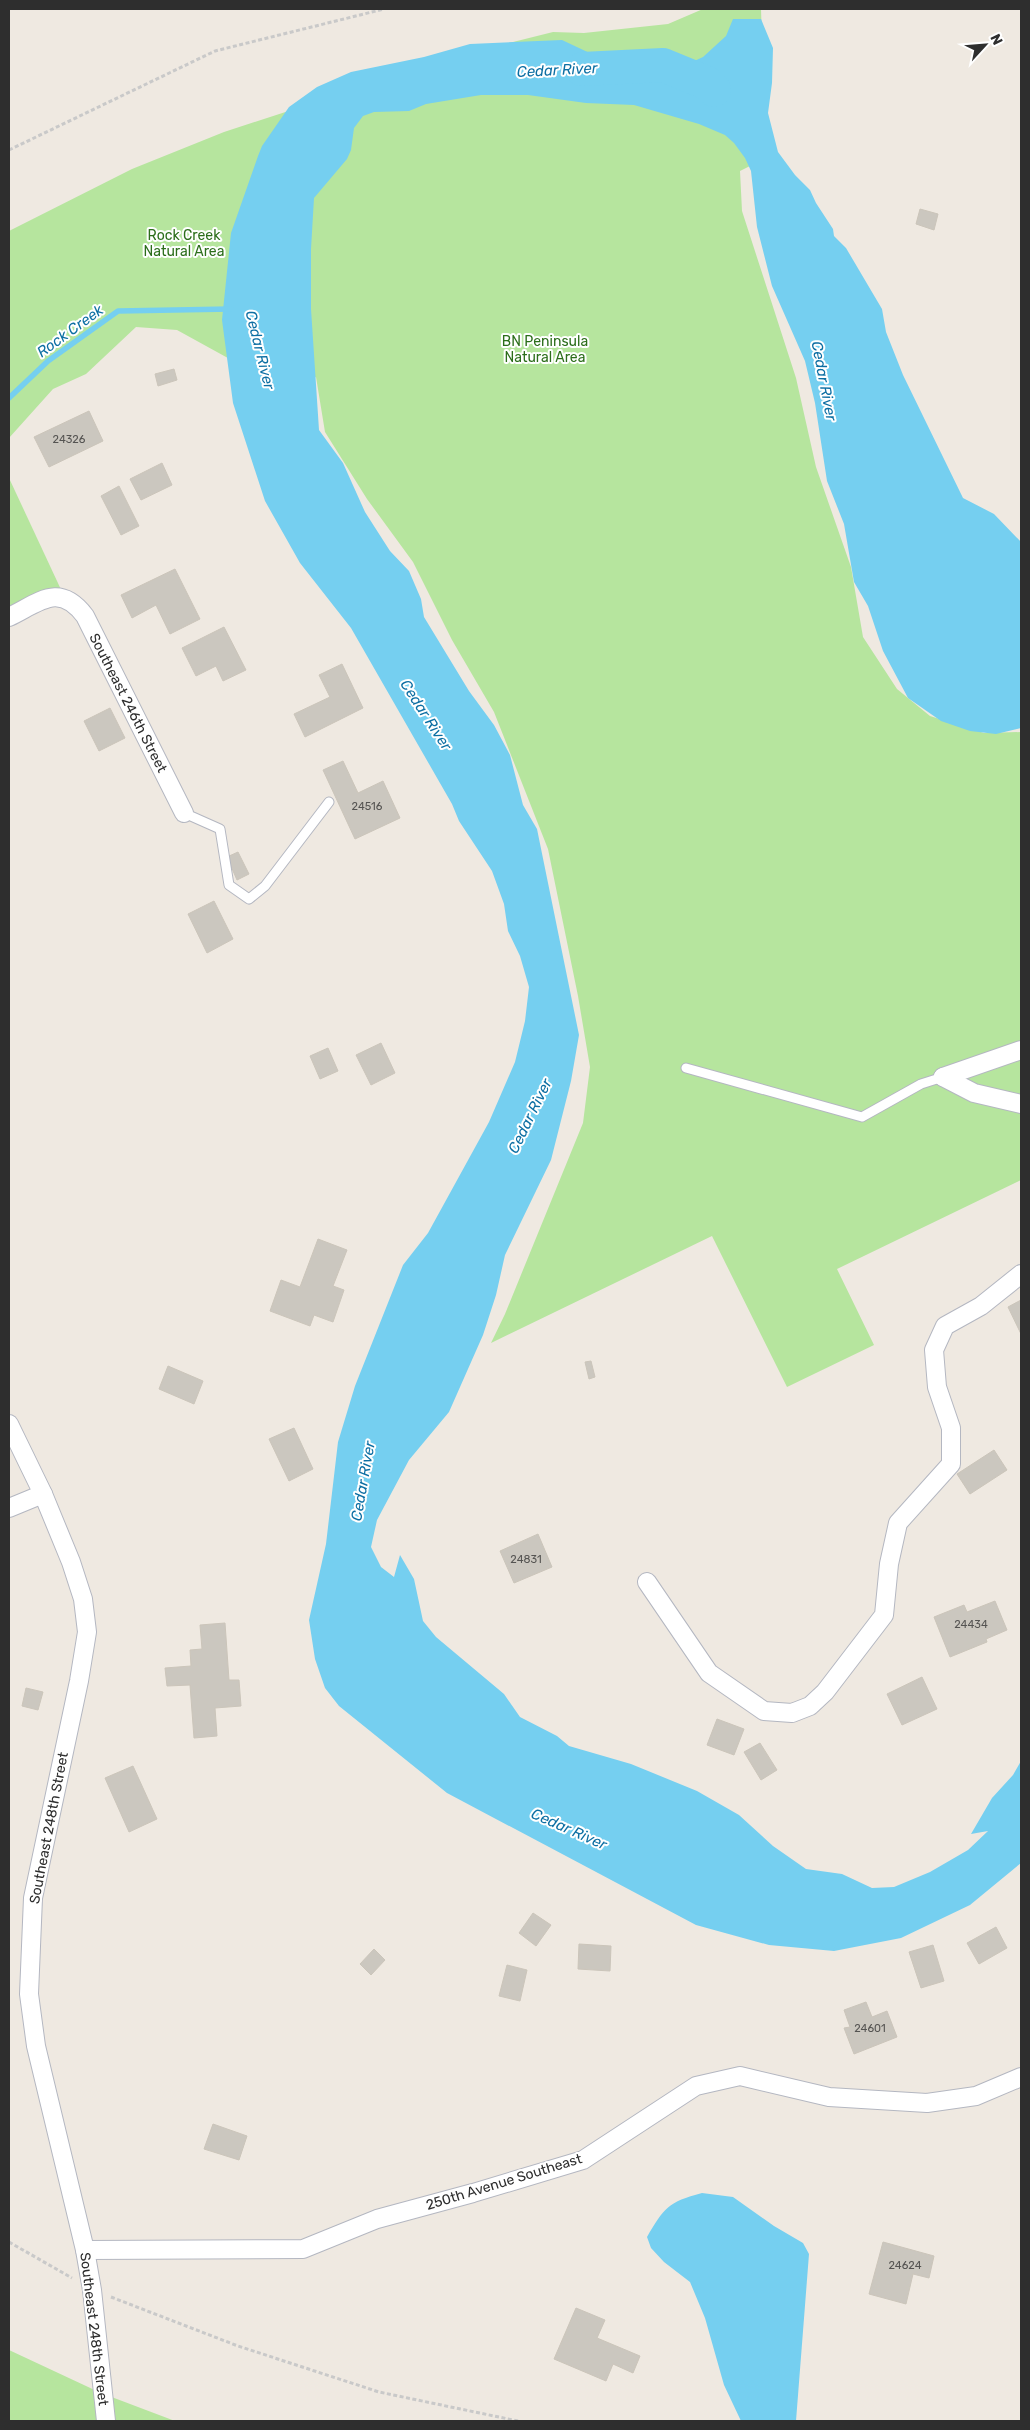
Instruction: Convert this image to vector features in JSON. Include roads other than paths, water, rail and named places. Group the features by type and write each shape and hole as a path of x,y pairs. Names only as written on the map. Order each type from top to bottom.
{"street":[{"name":"Southeast 246th Street","path":"9,617 50,598 66,598 76,605 85,616 184,813"},
{"path":"943,1077 1021,1050"},
{"path":"943,1077 974,1093 1021,1104"},
{"path":"647,1582 709,1673 764,1711 792,1713 810,1706 825,1692 884,1615 889,1564 898,1522 951,1464 951,1428 937,1387 934,1350 946,1326 981,1306 1021,1274"},
{"name":"Southeast 248th Street","path":"9,1424 43,1494 71,1562 83,1599 87,1632 79,1681 33,1898 29,1994 37,2052 85,2250 92,2290 106,2421"},
{"path":"9,1508 43,1494"},
{"name":"250th Avenue Southeast","path":"85,2250 302,2249 377,2219 473,2193 582,2160 696,2086 740,2076 829,2097 927,2103 976,2096 1021,2078"}],"lane":[{"path":"184,813 220,829 230,885 249,899 265,886 329,802"},
{"path":"686,1068 862,1117 921,1084 943,1077"}],"water":[{"path":"733,19 761,19 773,48 772,83 768,113 778,152 795,175 810,190 833,229 834,236 846,248 882,309 886,332 903,375 963,498 994,514 1021,542 1021,728 996,734 970,731 941,721 908,698 883,651 868,606 854,582 844,524 827,481 815,403 805,361 772,286 757,227 751,171 745,158 734,143 725,135 699,124 634,105 586,103 528,95 481,95 426,104 409,111 374,112 363,116 354,128 351,150 347,159 314,198 311,249 311,309 319,430 343,463 365,512 390,551 409,571 421,599 424,617 469,691 494,725 510,755 523,805 537,829 579,1035 571,1081 551,1160 505,1255 496,1295 483,1335 449,1412 409,1460 377,1520 371,1547 381,1567 394,1577 400,1555 414,1579 423,1621 436,1637 504,1694 520,1717 557,1736 569,1746 631,1764 697,1791 739,1815 773,1846 806,1869 842,1874 872,1888 894,1887 930,1872 968,1850 988,1831 971,1834 992,1798 1013,1775 1021,1761 1021,1863 970,1905 901,1938 834,1951 769,1945 696,1925 447,1793 339,1706 325,1688 315,1659 309,1620 326,1544 338,1442 355,1386 403,1265 428,1233 489,1122 515,1062 525,1021 529,987 520,956 508,931 504,904 492,871 459,821 452,804 351,628 300,563 265,501 233,403 222,320 231,233 262,146 289,107 317,87 351,72 424,57 470,44 562,40 613,64 664,75 703,57 726,36"},
{"path":"702,2193 733,2197 774,2226 803,2243 809,2254 796,2421 741,2421 724,2385 705,2318 690,2282 664,2262 651,2248 647,2237 663,2213 674,2203"}],"waterway":[{"name":"Cedar River","path":"582,69 663,65 707,83 714,90"},
{"name":"Rock Creek","path":"9,398 48,361 118,311 231,309"}],"park label":[{"name":"Rock Creek Natural Area","path":"184,244"},
{"name":"BN Peninsula Natural Area","path":"545,350"}]}
